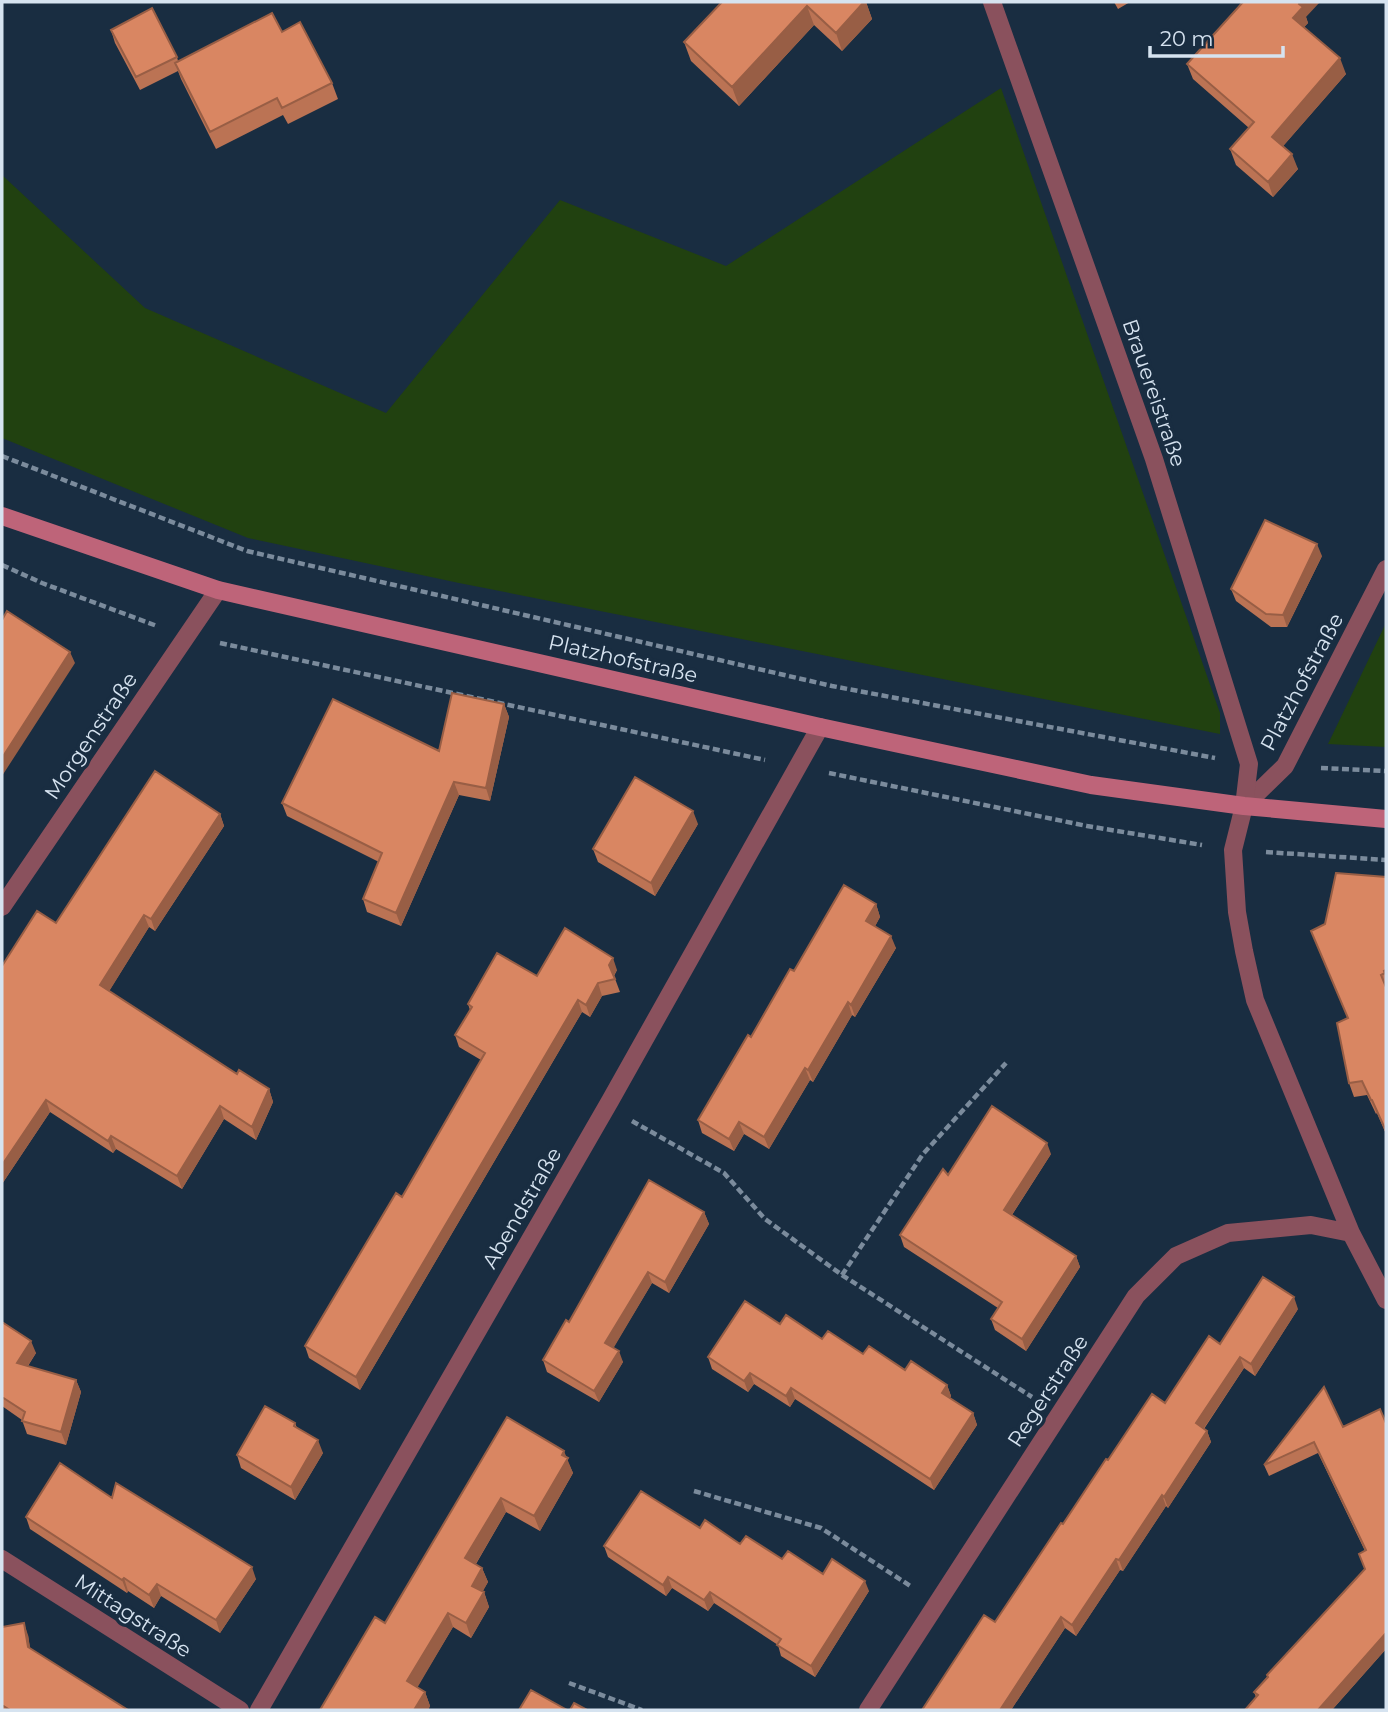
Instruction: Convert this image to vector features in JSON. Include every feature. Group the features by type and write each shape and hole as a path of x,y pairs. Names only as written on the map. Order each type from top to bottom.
{"main road":[{"name":"Platzhofstraße","path":"2,516 218,590 820,727 1091,785 1244,806 1386,819"}],"street":[{"name":"Brauereistraße","path":"992,2 1154,459 1249,764 1244,806"},
{"name":"Platzhofstraße","path":"1244,806 1285,766 1386,569"},
{"name":"Morgenstraße","path":"2,907 218,590"},
{"name":"Abendstraße","path":"259,1710 607,1107 820,727"},
{"path":"1244,806 1233,850 1237,912 1255,1000 1352,1233 1386,1300"},
{"name":"Regerstraße","path":"868,1710 1136,1296 1176,1256 1228,1233 1311,1225 1352,1233"},
{"name":"Mittagstraße","path":"2,1559 240,1710"}],"path":[{"path":"2,456 247,551 832,686 1249,764"},
{"path":"2,565 42,583 187,636 798,767 1087,826 1233,850 1386,860"},
{"path":"1285,766 1386,771"},
{"path":"842,1275 923,1154 1006,1063"},
{"path":"607,1107 724,1173 765,1219 842,1275 1060,1415"},
{"path":"694,1491 821,1528 937,1604"},
{"path":"569,1683 642,1710"}],"green space":[{"path":"1001,88 1220,713 1220,734 459,583 248,538 2,438 2,175 145,308 386,413 560,200 726,266"},
{"path":"1386,623 1386,747 1328,744"}],"building":[{"path":"722,2 864,2 836,33 807,6 732,87 684,42"},
{"path":"1243,2 1300,2 1303,7 1293,18 1340,58 1272,137 1292,154 1268,182 1230,149 1254,122 1187,64"},
{"path":"152,8 177,57 136,77 111,30"},
{"path":"272,13 282,32 300,22 332,83 282,108 277,98 210,132 175,63"},
{"path":"1265,520 1317,544 1283,615 1266,614 1231,589"},
{"path":"7,611 70,652 2,758 2,620"},
{"path":"452,693 504,704 486,788 454,782 396,913 363,899 382,853 282,803 333,699 439,751"},
{"path":"155,771 220,814 151,919 144,915 100,985 237,1074 239,1070 269,1089 252,1127 220,1106 177,1176 111,1136 108,1141 46,1100 2,1165 2,966 37,911 56,923"},
{"path":"635,777 693,811 651,883 593,849"},
{"path":"1336,873 1386,877 1386,970 1381,975 1386,987 1386,1131 1362,1081 1349,1083 1337,1023 1348,1018 1311,931 1325,924"},
{"path":"844,885 876,904 866,921 891,936 851,1005 848,1002 764,1137 739,1122 729,1139 698,1120 790,969 794,971"},
{"path":"565,928 613,958 609,965 615,979 598,983 586,1005 578,1000 356,1377 305,1346 396,1193 402,1197 485,1053 455,1035 472,1007 468,1004 497,953 537,976"},
{"path":"992,1106 1047,1143 1004,1210 1076,1256 1022,1339 991,1319 1002,1302 900,1235 943,1169 948,1175"},
{"path":"649,1180 704,1212 665,1282 648,1272 605,1343 619,1351 594,1391 543,1360 566,1320 569,1322"},
{"path":"1263,1277 1294,1297 1251,1364 1240,1357 1196,1423 1207,1431 1164,1497 1162,1495 1072,1625 1061,1617 1000,1710 922,1710 984,1615 995,1622 1152,1394 1165,1403 1209,1336 1220,1344"},
{"path":"745,1301 780,1324 786,1315 822,1339 828,1331 863,1354 869,1346 905,1370 911,1361 947,1385 942,1393 973,1413 930,1479 791,1388 786,1396 750,1373 744,1381 708,1357"},
{"path":"2,1322 31,1341 17,1363 76,1380 61,1432 22,1421 25,1412 2,1397"},
{"path":"1324,1387 1343,1427 1380,1409 1386,1423 1386,1633 1318,1710 1245,1710 1258,1695 1254,1692 1267,1675 1365,1569 1359,1554 1366,1550 1314,1442 1264,1465"},
{"path":"265,1406 318,1440 291,1487 237,1455"},
{"path":"507,1417 564,1451 562,1455 568,1458 534,1516 501,1498 465,1558 482,1568 472,1586 484,1592 466,1623 448,1613 407,1681 425,1692 414,1710 320,1710 375,1617 385,1623"},
{"path":"60,1463 112,1498 116,1483 252,1567 216,1620 157,1584 149,1595 26,1517"},
{"path":"641,1491 700,1528 705,1520 740,1544 746,1536 782,1559 788,1551 823,1574 832,1559 865,1581 811,1666 777,1645 781,1639 710,1592 704,1600 668,1577 663,1585 604,1546"},
{"path":"24,1623 28,1647 128,1710 10,1710 2,1705 2,1627"},
{"path":"531,1690 567,1710 519,1710"},
{"path":"574,1703 587,1710 570,1710"}]}
